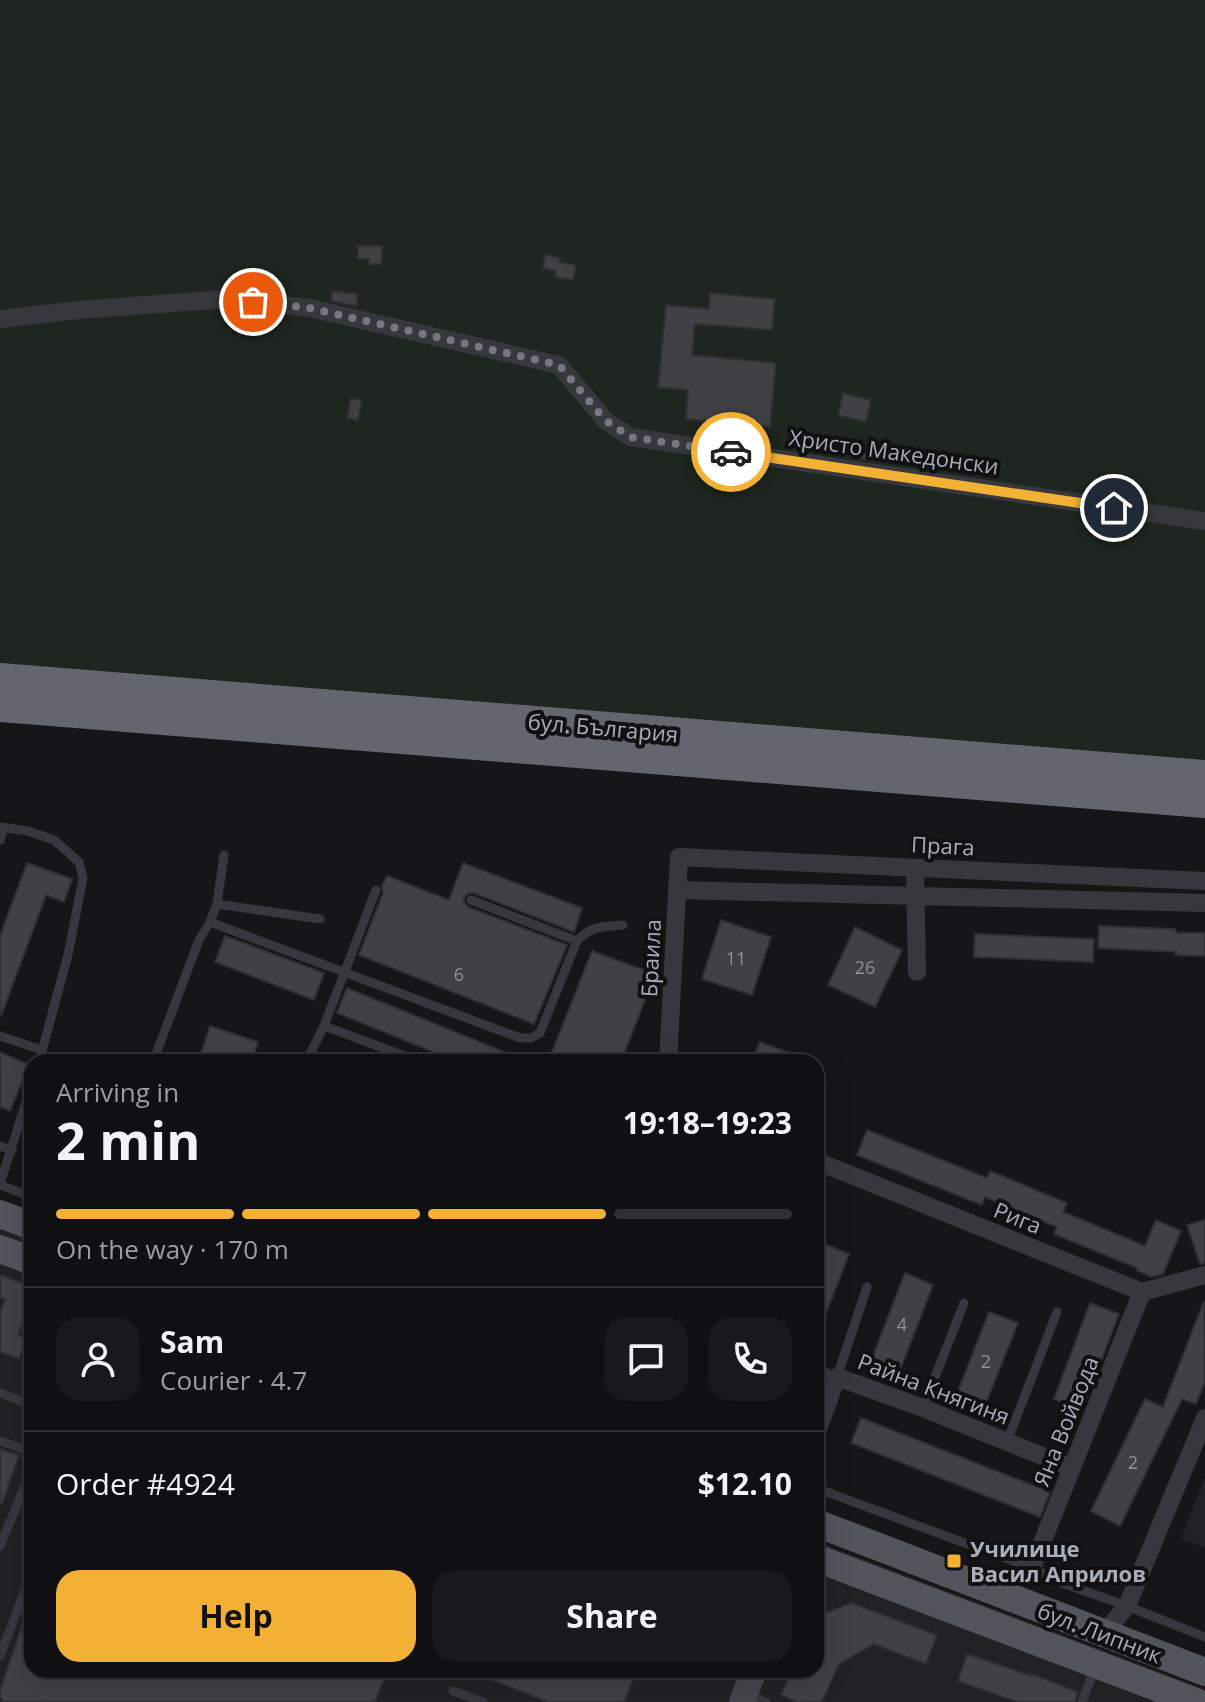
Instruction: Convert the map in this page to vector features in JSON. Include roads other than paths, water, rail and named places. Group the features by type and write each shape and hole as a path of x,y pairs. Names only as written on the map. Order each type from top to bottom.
{"highway":[{"name":"бул. България","path":"2,700 1205,776"},
{"name":"бул. България","path":"2,700 1205,802"}],"main road":[{"path":"0,1214 24,1223"},
{"path":"0,1249 24,1258"},
{"name":"бул. Липник","path":"824,1526 1205,1672"},
{"name":"бул. Липник","path":"824,1561 1196,1702"}],"street":[{"name":"Христо Македонски","path":"0,319 225,299 309,308 559,365 605,420 630,437 1205,521"},
{"name":"Прага","path":"679,857 1205,881"},
{"name":"Браила","path":"668,1054 679,857"},
{"path":"915,868 917,972"},
{"path":"677,890 1205,903"},
{"name":"Рига","path":"824,1164 1142,1292"},
{"path":"1142,1292 1205,1275"},
{"name":"Яна Войвода","path":"1032,1568 1142,1292"},
{"name":"Райна Княгиня","path":"824,1413 837,1377 1072,1468"},
{"path":"1104,1633 1127,1606 1205,1418"}],"lane":[{"path":"0,840 2,828 28,831 54,840 79,862 83,878 68,955 41,1054"},
{"path":"156,1054 199,940 217,904 224,855"},
{"path":"310,1054 324,1026 376,890"},
{"path":"471,900 577,941"},
{"path":"217,904 320,919"},
{"path":"210,922 520,1038 531,1038 540,1033 577,941 584,933 594,927 623,925"},
{"path":"324,1026 399,1054"},
{"path":"0,1036 42,1050"},
{"path":"24,1110 0,1184 24,1194"},
{"path":"0,1146 12,1150"},
{"path":"824,1371 837,1377 867,1287"},
{"path":"923,1408 964,1303"},
{"path":"1007,1442 1057,1312"},
{"path":"0,1393 24,1402"},
{"path":"0,1441 24,1449"},
{"path":"0,1546 24,1488"},
{"path":"824,1491 1032,1568 1062,1583 1205,1637"},
{"path":"0,1656 24,1593"},
{"path":"1082,1702 1097,1664"},
{"path":"453,1691 483,1702"}],"place":[{"name":"Училище Васил Априлов","path":"954,1561"}]}
